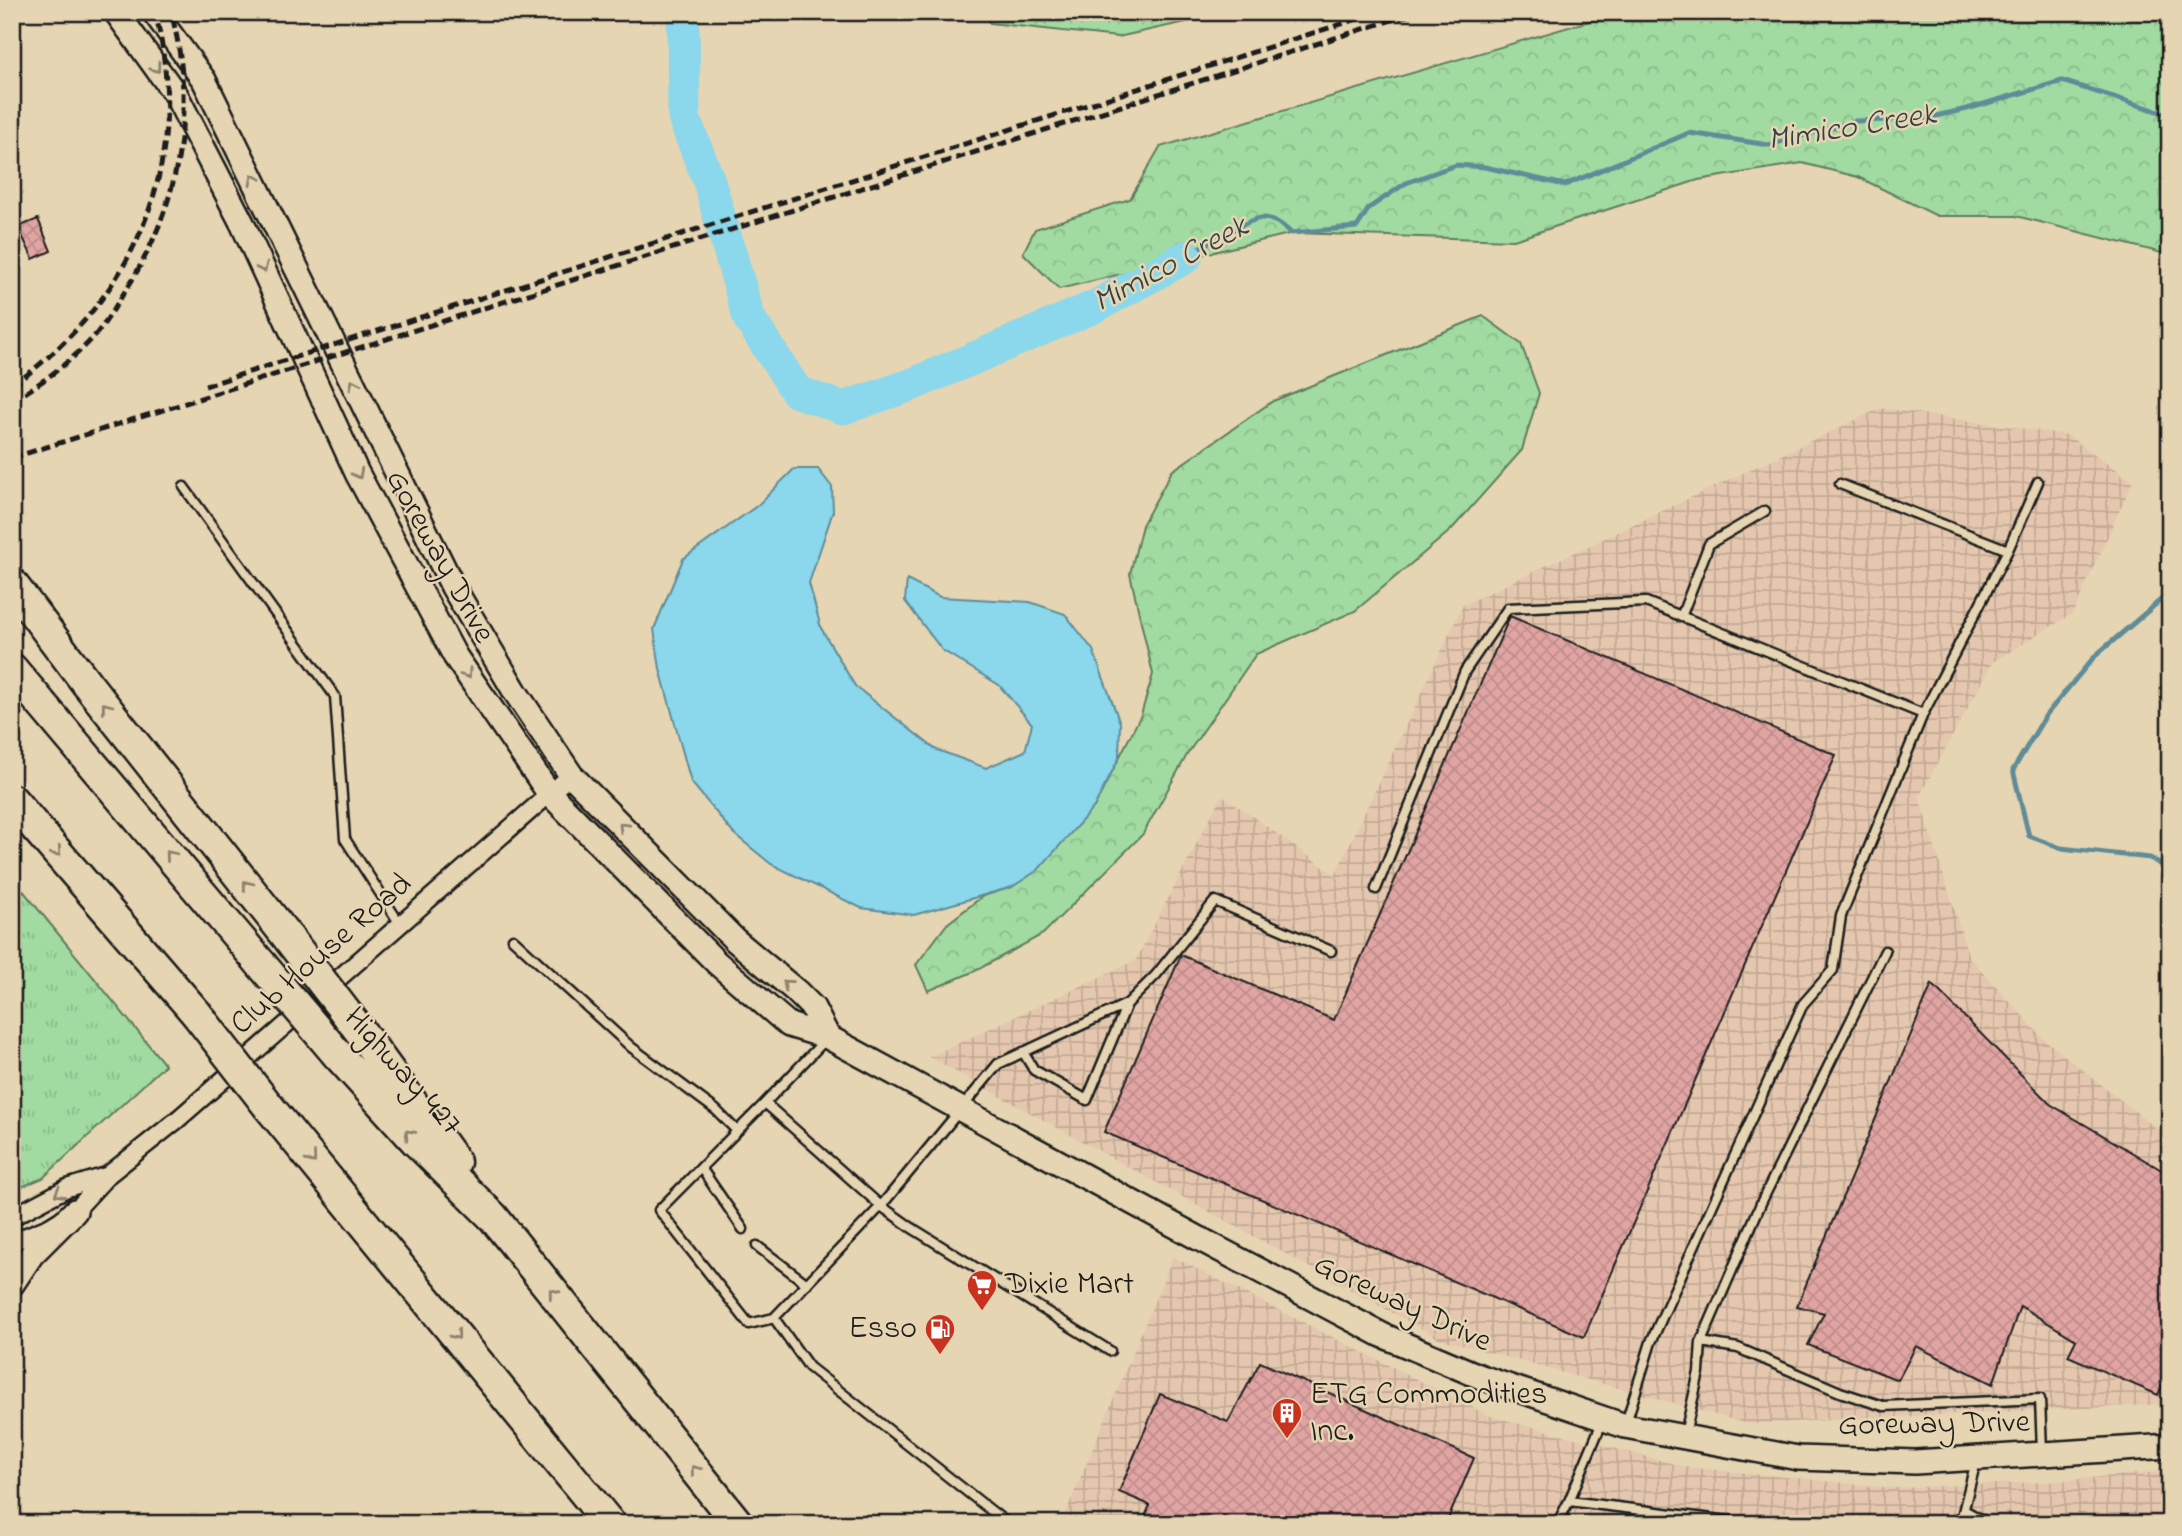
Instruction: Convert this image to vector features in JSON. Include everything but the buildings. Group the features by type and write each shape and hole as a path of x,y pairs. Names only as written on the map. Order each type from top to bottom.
{"highway":[{"path":"12,584 363,1035 423,1114 493,1217"},
{"name":"Highway 427","path":"12,669 337,1054 416,1142 493,1217 738,1524"},
{"path":"12,800 196,1013 269,1107 610,1524"}],"main road":[{"name":"Goreway Drive","path":"116,12 176,96 243,223 357,474 455,656 549,793 717,963 789,1025 828,1037 1382,1335 1481,1377 1614,1423 1798,1458 1915,1462 2170,1446"},
{"name":"Goreway Drive","path":"154,12 204,80 453,587 516,693 571,775 735,940 813,1008 828,1037"},
{"path":"12,1284 32,1254 75,1210"}],"street":[{"name":"Club House Road","path":"12,1242 48,1227 75,1210 108,1175 187,1111 571,775"},
{"name":"Club House Road","path":"12,1217 67,1188 108,1175"}],"lane":[{"path":"1558,1524 1614,1423 1803,1004 1833,970 1841,915 1923,714 2008,550 2038,482"},
{"path":"1840,484 2008,550"},
{"path":"184,487 335,696 345,839 400,924"},
{"path":"1681,617 1709,544 1765,511"},
{"path":"1376,889 1465,671 1508,608 1646,603 1923,714"},
{"path":"828,1037 659,1210 749,1324 774,1318 807,1284 881,1206 998,1064 1127,1004 1156,975 1214,901 1331,951"},
{"path":"513,939 631,1047 716,1110 737,1131"},
{"path":"1684,1437 1699,1372 1701,1342 1762,1201 1885,951"},
{"path":"1023,1052 1034,1070 1087,1100 1127,1004"},
{"path":"765,1103 881,1206 1110,1352"},
{"path":"701,1168 743,1229"},
{"path":"757,1246 807,1284"},
{"path":"774,1318 809,1367 1008,1524"},
{"path":"1701,1342 1738,1348 1840,1392 1883,1406 2040,1399 2042,1454"},
{"path":"1960,1524 1977,1458"},
{"path":"1569,1502 1753,1524"},
{"path":"1964,1510 1989,1524"}],"shaded area":[{"path":"1881,408 2067,435 2133,481 2073,613 1993,662 1919,797 1969,957 2045,1040 2170,1139 2170,1404 1748,1424 1438,1338 929,1057 1136,960 1222,795 1335,875 1463,605"},
{"path":"1173,1257 1490,1416 1686,1467 1893,1488 2045,1482 2170,1471 2170,1524 1061,1524"}],"green space":[{"path":"982,12 1231,12 1118,37 990,23"},
{"path":"1620,12 2170,12 2170,255 2016,216 1937,216 1858,177 1802,163 1698,180 1514,240 1293,233 1059,289 1023,253 1035,229 1130,199 1160,147"},
{"path":"1483,316 1521,344 1539,393 1522,450 1451,530 1355,611 1256,654 1188,753 1143,834 1043,934 975,971 928,991 916,965 947,924 983,896 1012,887 1094,807 1141,715 1153,674 1130,574 1142,525 1172,471 1273,401"},
{"path":"12,877 165,1065 43,1178 12,1191"}],"water":[{"path":"794,469 818,469 832,487 833,511 809,583 821,628 855,686 935,749 986,768 1025,751 1032,724 999,685 942,650 905,601 907,580 940,597 1030,602 1065,614 1093,650 1120,723 1119,758 1094,807 1038,870 1012,887 914,915 861,908 771,864 733,833 691,782 660,669 654,629 683,559 758,505"}],"waterway":[{"name":"Mimico Creek","path":"683,12 684,118 709,181 749,318 797,392 843,408 911,385 1096,306 1186,257"},
{"name":"Mimico Creek","path":"1186,257 1246,223 1261,218 1274,220 1291,233 1357,227 1369,208 1406,183 1456,165 1485,167 1565,185 1689,133 1769,145 1856,121 1922,119 1967,109 2062,81 2170,115"},
{"path":"2170,592 2094,657 2046,715 2013,770 2029,836 2061,848 2150,858 2170,870"}],"railway":[{"path":"12,386 56,350 92,311 122,268 145,222 159,173 166,121 165,68 155,12"},
{"path":"12,401 61,367 93,338 142,263 157,229 170,195 182,123 183,86 171,12"},
{"path":"205,386 1379,12"},
{"path":"12,458 1417,12"}],"place":[{"name":"Dixie Mart","path":"982,1312"},
{"name":"Esso","path":"940,1356"},
{"name":"ETG Commodities Inc.","path":"1287,1440"}]}
